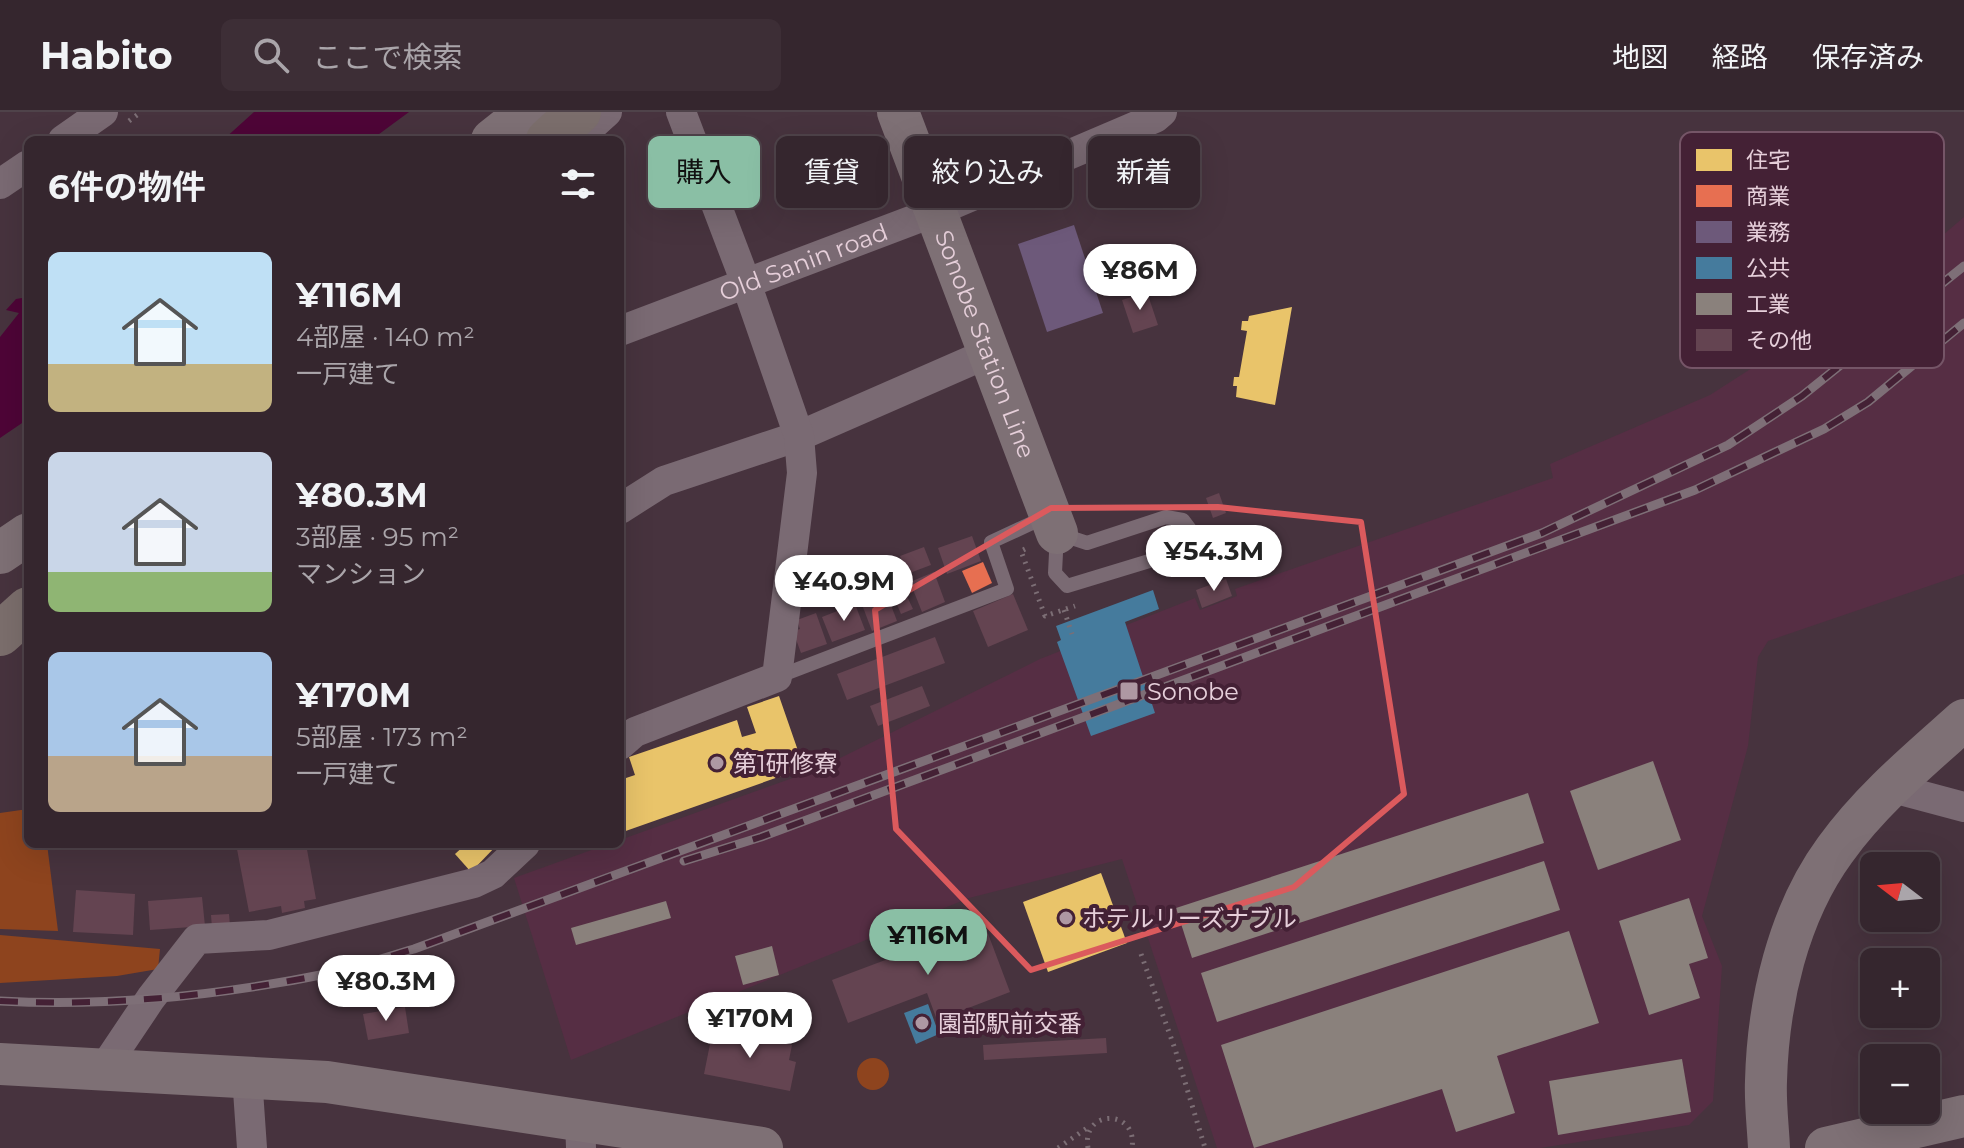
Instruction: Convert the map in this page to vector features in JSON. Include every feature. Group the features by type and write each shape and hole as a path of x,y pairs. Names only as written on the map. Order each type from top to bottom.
{"highway":[{"path":"552,136 579,112"},
{"path":"0,634 24,613"}],"street":[{"path":"69,136 103,112"},
{"path":"497,136 527,112"},
{"path":"580,136 607,112"},
{"path":"624,742 635,732 777,677 802,473 799,436 746,283 681,112"},
{"name":"Sonobe Station Line","path":"898,112 1054,524"},
{"name":"Old Sanin road","path":"624,329 937,211 1155,118 1162,112"},
{"path":"0,184 24,168"},
{"path":"624,506 664,481 799,436 991,352"},
{"path":"0,553 24,537"},
{"path":"1769,1148 1765,1084 1779,977 1792,933 1812,887 1835,850 1889,787 1964,720"},
{"path":"1889,787 1964,807"},
{"path":"104,1068 151,998 197,939 269,935 474,883 493,874 521,848"},
{"path":"0,1064 327,1082 580,1133 762,1148"},
{"path":"247,1076 252,1148"},
{"path":"1826,1148 1964,1116"}],"lane":[{"path":"777,677 1007,589 991,542 1054,524 1087,543 1166,517 1183,520 1192,532 1192,548 1067,586 1055,573 1054,524"}],"path":[{"path":"1064,610 1072,634"},
{"path":"1141,954 1175,1049 1205,1148"},
{"path":"1058,1148 1109,1118 1123,1122 1132,1134 1132,1148"},
{"path":"1088,1148 1087,1136 1095,1124"}],"highlighted area":[{"path":"1218,507 1361,522 1404,794 1294,887 1031,970 896,829 875,610 1051,508"}],"shaded area":[{"path":"254,112 409,112 376,136 227,136"},
{"path":"1964,217 1964,574 1768,641 1758,657 1748,746 1702,916 1722,966 1713,1101 1689,1125 1540,1148 1217,1148 1122,859 969,898 571,1060 514,878 597,848 624,848 624,839 818,769 1040,659 1195,598 1200,610 1237,596 1235,589 1553,478 1550,464 1710,395 1752,368 1944,368 1944,234"},
{"path":"24,298 24,422 0,438 0,337 19,313 6,310 16,299"},
{"path":"24,810 24,848 48,848 58,931 0,929 0,813"},
{"path":"0,935 160,949 158,969 117,976 0,983"},
{"path":"873,1058 884,1063 889,1074 884,1085 873,1090 862,1085 857,1074 862,1063"}],"building: 住宅":[{"path":"1292,307 1275,405 1236,397 1234,377 1239,377 1247,331 1241,330 1242,321 1248,321 1249,316"},
{"name":"第1研修寮","path":"779,696 804,768 624,832 624,779 635,775 629,757 737,720 742,737 756,733 747,707"},
{"path":"462,848 494,848 471,872 455,854"},
{"path":"1101,873 1127,943 1048,972 1023,902"}],"building: 商業":[{"path":"983,562 992,583 972,593 962,571"}],"building: 業務":[{"path":"1074,225 1103,313 1047,332 1018,244"}],"building: 公共":[{"path":"1153,590 1159,609 1125,622 1155,713 1091,736 1057,642 1061,640 1056,626"},
{"path":"928,1004 939,1034 916,1044 904,1013"}],"building: 工業":[{"path":"1653,761 1681,840 1598,870 1570,791"},
{"path":"1528,793 1544,843 1192,958 1176,908"},
{"path":"1544,861 1560,910 1217,1022 1201,973"},
{"path":"1689,898 1708,958 1689,964 1700,998 1649,1015 1619,921"},
{"path":"666,901 671,918 576,945 571,928"},
{"path":"1569,931 1599,1023 1497,1056 1515,1113 1456,1132 1442,1089 1254,1148 1221,1045"},
{"path":"772,946 779,975 743,985 735,956"},
{"path":"1682,1059 1691,1112 1558,1135 1549,1081"}],"building: その他":[{"path":"1147,292 1158,325 1133,333 1122,300"},
{"path":"1219,493 1226,513 1213,518 1206,498"},
{"path":"972,536 981,561 947,574 938,548"},
{"path":"924,547 931,565 907,574 900,556"},
{"path":"934,572 945,602 922,612 910,582"},
{"path":"1226,579 1232,596 1202,608 1196,590"},
{"path":"903,588 913,609 901,614 892,593"},
{"path":"886,592 897,621 872,631 861,602"},
{"path":"1013,594 1028,630 988,647 973,611"},
{"path":"855,604 865,630 832,642 822,617"},
{"path":"816,613 827,644 801,653 793,631 800,629 797,620"},
{"path":"935,637 945,663 847,700 837,674"},
{"path":"922,686 930,706 878,726 870,706"},
{"path":"237,848 307,848 316,899 304,901 305,908 282,913 281,906 249,912"},
{"path":"76,890 135,894 133,935 73,932"},
{"path":"202,897 205,926 150,930 148,901"},
{"path":"229,914 230,926 212,928 211,915"},
{"path":"984,923 1010,992 937,1020 927,993 848,1023 832,980"},
{"path":"405,1007 409,1033 368,1040 363,1014"},
{"path":"713,1029 792,1045 789,1060 796,1062 790,1091 704,1074"},
{"path":"1106,1038 1107,1053 984,1060 983,1045"}],"railway":[{"path":"1944,282 1964,266"},
{"path":"1944,339 1964,323"},
{"path":"0,1001 125,1001 208,993 331,973 414,949 1542,533 1728,445 1802,396 1837,368"},
{"path":"684,861 761,837 1695,490 1824,429 1868,402 1909,368"}],"place":[{"name":"Sonobe","path":"1129,691"},
{"name":"第1研修寮","path":"717,763"},
{"name":"ホテルリーズナブル","path":"1066,918"},
{"name":"園部駅前交番","path":"922,1023"}]}
